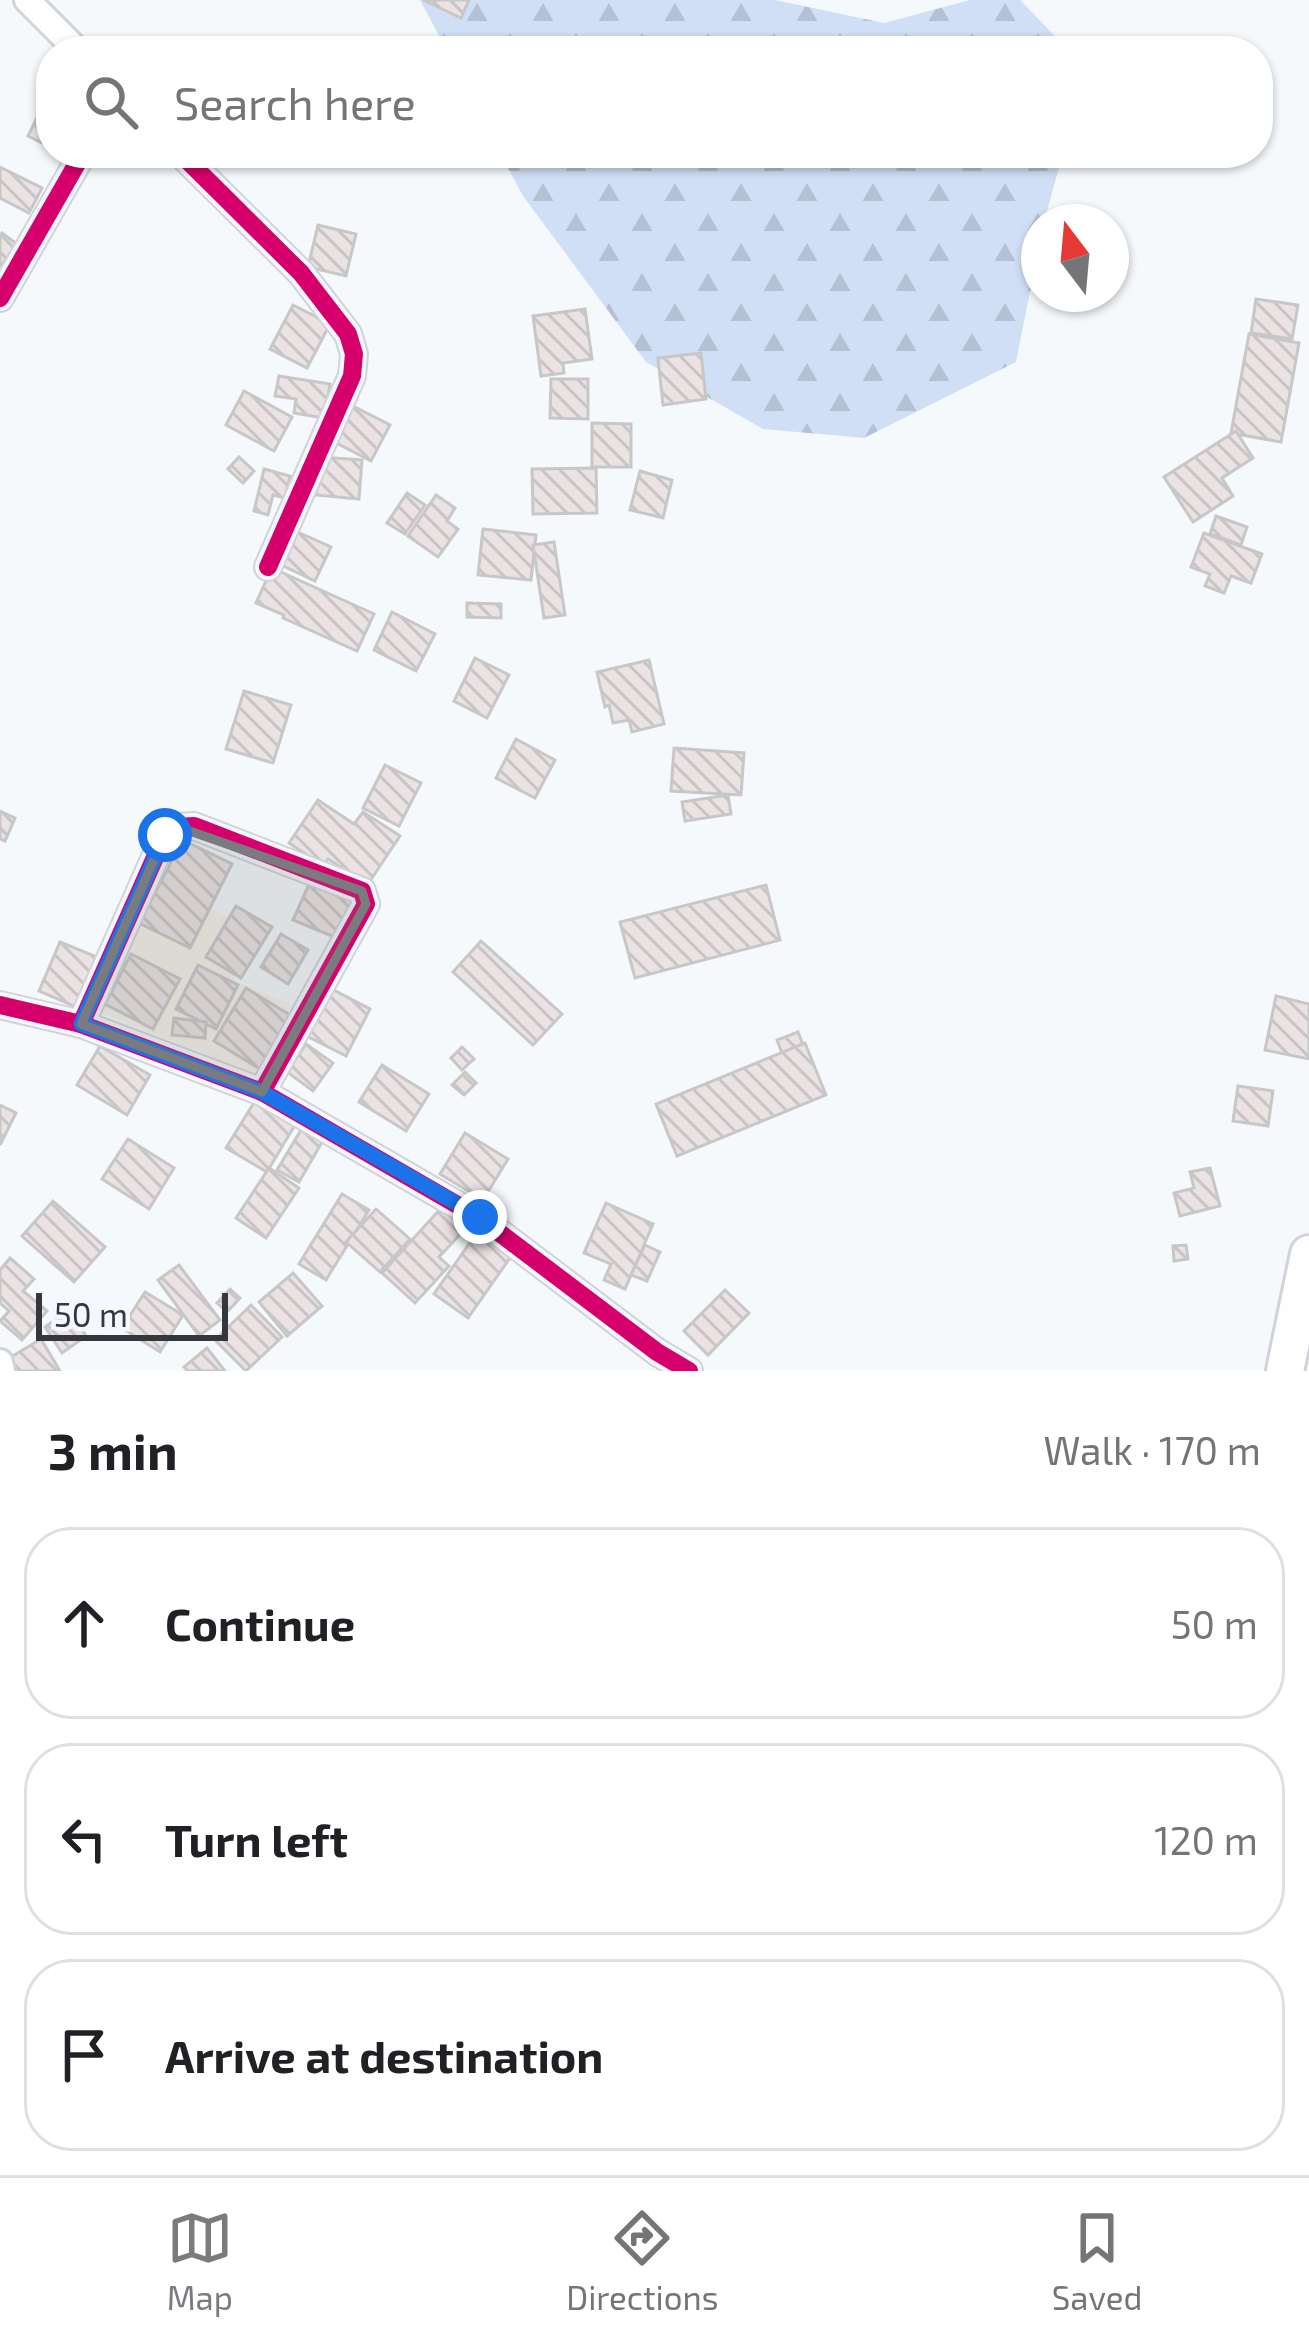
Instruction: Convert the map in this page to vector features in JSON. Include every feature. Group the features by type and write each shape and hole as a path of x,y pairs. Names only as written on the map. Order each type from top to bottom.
{"street":[{"path":"27,0 63,36"},
{"path":"0,298 74,168"},
{"path":"195,168 301,273 348,334 354,354 352,376 268,567"},
{"path":"81,1024 165,835 178,827 194,826 362,891 367,904 262,1092"},
{"path":"0,1005 81,1024 262,1092 480,1217 657,1352 689,1371"},
{"path":"1295,1350 1309,1254"}],"highlighted area":[{"path":"178,827 362,891 366,904 262,1092 81,1024 165,835"}],"shaded area":[{"path":"153,886 255,927 233,981 291,1004 262,1077 102,1013"}],"green space":[{"path":"420,0 775,0 884,23 970,0 1020,0 1054,36 439,36"},
{"path":"508,168 1059,168 1049,204 1021,204 1021,312 1026,312 1016,362 864,438 763,429 646,362 523,196"}],"building":[{"path":"423,0 469,0 461,18"},
{"path":"0,167 42,188 29,213 0,198"},
{"path":"318,225 356,234 346,276 308,267"},
{"path":"0,236 17,244 0,267"},
{"path":"1256,299 1298,305 1292,339 1251,333"},
{"path":"293,305 330,324 307,368 270,349"},
{"path":"585,309 592,359 563,363 564,373 541,376 533,316"},
{"path":"1249,334 1299,343 1281,442 1231,433"},
{"path":"701,353 706,399 663,405 658,358"},
{"path":"279,376 330,384 324,418 294,413 296,399 275,396"},
{"path":"551,379 588,379 588,419 550,418"},
{"path":"244,391 292,417 274,451 226,425"},
{"path":"347,403 390,425 371,461 329,439"},
{"path":"592,423 631,424 631,467 592,467"},
{"path":"1236,431 1253,458 1222,478 1233,496 1193,522 1164,477"},
{"path":"239,457 254,471 243,483 228,469"},
{"path":"320,457 362,460 359,499 316,495"},
{"path":"596,468 597,513 533,514 532,469"},
{"path":"264,469 290,476 285,498 273,495 268,515 254,511"},
{"path":"640,471 672,480 663,518 630,510"},
{"path":"407,493 425,505 405,534 387,523"},
{"path":"436,495 455,508 447,521 458,529 438,557 408,536"},
{"path":"1216,516 1247,527 1241,545 1210,534"},
{"path":"291,529 331,547 315,581 275,562"},
{"path":"483,529 536,535 531,580 478,575"},
{"path":"1204,533 1262,554 1251,583 1231,576 1224,593 1205,586 1210,574 1191,567"},
{"path":"554,542 565,615 544,618 533,545"},
{"path":"272,568 374,614 357,651 256,603"},
{"path":"467,603 501,604 501,618 467,617"},
{"path":"392,612 435,634 416,671 374,650"},
{"path":"475,658 509,675 487,718 454,701"},
{"path":"649,660 664,724 632,732 629,720 613,723 597,672"},
{"path":"244,691 291,705 273,763 226,749"},
{"path":"516,739 555,760 535,798 496,778"},
{"path":"674,748 744,753 741,795 671,791"},
{"path":"385,765 421,783 399,826 363,808"},
{"path":"728,795 731,814 685,821 682,802"},
{"path":"318,800 354,824 363,812 400,836 368,884 328,859 324,866 289,843"},
{"path":"0,811 15,818 5,841 0,839"},
{"path":"183,840 232,864 190,948 139,923"},
{"path":"311,880 356,899 339,939 293,920"},
{"path":"766,885 780,940 635,978 620,922"},
{"path":"236,906 272,927 241,978 206,957"},
{"path":"281,934 308,950 288,984 261,967"},
{"path":"481,941 562,1014 533,1045 453,972"},
{"path":"60,942 97,957 76,1007 39,991"},
{"path":"131,954 180,979 153,1029 105,1004"},
{"path":"198,965 238,985 216,1029 176,1009"},
{"path":"326,986 370,1009 346,1056 301,1033"},
{"path":"246,988 295,1018 263,1071 214,1041"},
{"path":"1276,996 1309,1004 1309,1059 1265,1050"},
{"path":"174,1018 206,1022 205,1038 172,1035"},
{"path":"798,1032 803,1045 782,1053 777,1040"},
{"path":"805,1043 826,1095 677,1156 656,1104"},
{"path":"306,1044 333,1063 313,1091 287,1072"},
{"path":"100,1046 150,1075 127,1115 77,1085"},
{"path":"462,1047 474,1059 462,1070 451,1058"},
{"path":"382,1065 429,1094 406,1131 359,1102"},
{"path":"465,1072 476,1083 464,1095 452,1085"},
{"path":"1238,1086 1273,1091 1268,1126 1233,1121"},
{"path":"258,1096 298,1120 267,1172 226,1148"},
{"path":"0,1105 16,1113 0,1145"},
{"path":"304,1125 325,1137 299,1182 277,1170"},
{"path":"465,1133 508,1159 483,1200 440,1174"},
{"path":"128,1139 174,1168 149,1209 102,1179"},
{"path":"269,1168 299,1188 266,1238 236,1218"},
{"path":"1210,1168 1220,1206 1180,1216 1174,1193 1194,1188 1190,1172"},
{"path":"342,1194 369,1210 326,1280 299,1264"},
{"path":"53,1201 105,1247 74,1282 22,1236"},
{"path":"606,1203 653,1224 625,1289 604,1280 611,1264 584,1253"},
{"path":"443,1206 466,1228 439,1257 449,1266 415,1303 382,1273"},
{"path":"376,1209 410,1239 380,1272 346,1242"},
{"path":"478,1231 512,1255 468,1318 434,1294"},
{"path":"645,1245 660,1252 647,1281 631,1275"},
{"path":"1186,1245 1188,1259 1174,1261 1173,1246"},
{"path":"10,1258 34,1279 23,1291 47,1311 22,1340 0,1321 9,1311 0,1303 0,1270"},
{"path":"179,1265 220,1320 199,1336 158,1280"},
{"path":"293,1273 322,1306 287,1336 259,1302"},
{"path":"230,1289 240,1298 227,1312 217,1303"},
{"path":"725,1290 749,1313 708,1355 684,1331"},
{"path":"145,1292 183,1315 160,1352 122,1328"},
{"path":"251,1305 282,1337 246,1371 215,1340"},
{"path":"69,1310 86,1336 62,1353 45,1327"},
{"path":"41,1339 60,1371 12,1371 6,1360"},
{"path":"207,1348 225,1371 184,1367"}],"cycle path":[{"path":"0,298 74,168"},
{"path":"195,168 301,273 348,334 354,354 352,376 268,567"},
{"path":"81,1024 165,835 178,827 194,826 362,891 366,904 262,1092"},
{"path":"0,1005 81,1024 262,1092 480,1218 689,1371"}],"route":[{"path":"165,835 81,1024 262,1092 480,1217"}]}
